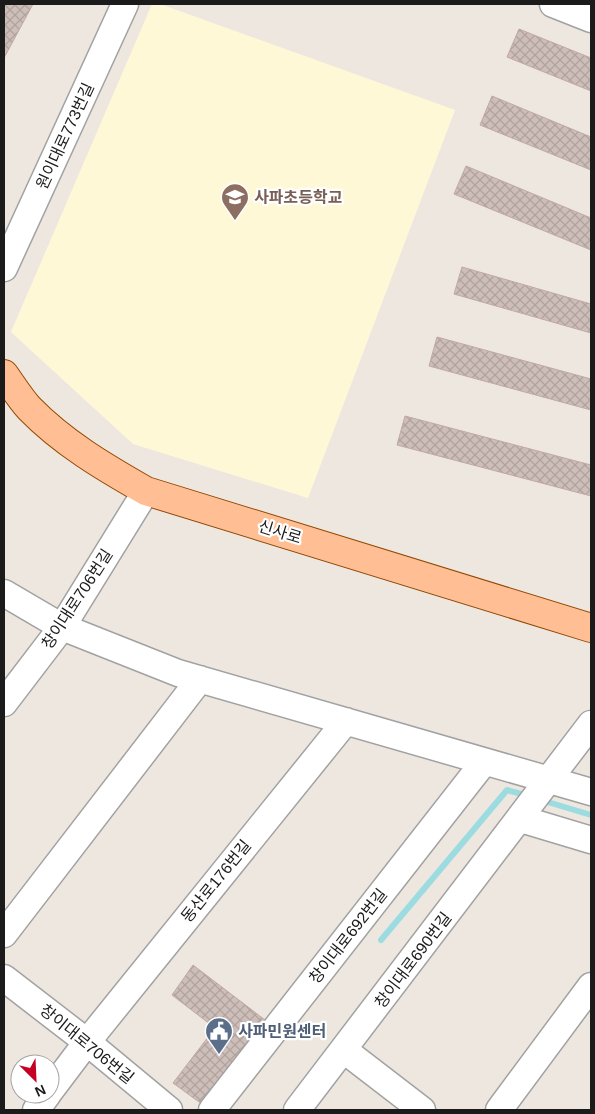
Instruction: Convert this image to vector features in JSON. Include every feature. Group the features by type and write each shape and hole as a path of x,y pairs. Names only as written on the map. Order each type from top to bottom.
{"main road":[{"name":"신사로","path":"4,374 28,408 64,440 106,468 146,490 591,628"}],"street":[{"name":"원이대로773번길","path":"4,268 125,4"},
{"path":"553,4 591,19"},
{"name":"창이대로706번길","path":"4,703 62,627 146,490"},
{"path":"4,592 62,627 178,673 484,762 547,784 591,792"},
{"path":"4,934 200,679"},
{"name":"동산로176번길","path":"60,1078 346,721"},
{"path":"547,784 591,724"},
{"name":"창이대로692번길","path":"212,1110 484,762"},
{"name":"창이대로690번길","path":"297,1110 547,784"},
{"path":"524,814 591,840"},
{"name":"창이대로706번길","path":"4,978 87,1042 169,1110"},
{"path":"499,1110 591,986"},
{"path":"344,1050 422,1110"}],"shaded area":[{"name":"사파초등학교","path":"152,4 160,4 455,110 308,498 133,444 11,332"}],"building":[{"path":"4,4 33,4 4,58"},
{"path":"519,29 591,58 591,91 507,57"},
{"path":"492,96 591,137 591,170 480,125"},
{"path":"466,166 591,218 591,250 454,194"},
{"path":"462,267 591,304 591,333 454,294"},
{"path":"437,337 591,379 591,410 429,366"},
{"path":"405,416 591,465 591,496 397,445"},
{"name":"사파민원센터","path":"193,965 269,1023 206,1107 173,1083 215,1028 172,995"}],"waterway":[{"path":"381,940 507,790 529,796"},
{"path":"541,800 591,815"}],"place":[{"name":"사파초등학교","path":"235,221"},
{"name":"사파민원센터","path":"219,1055"}]}
